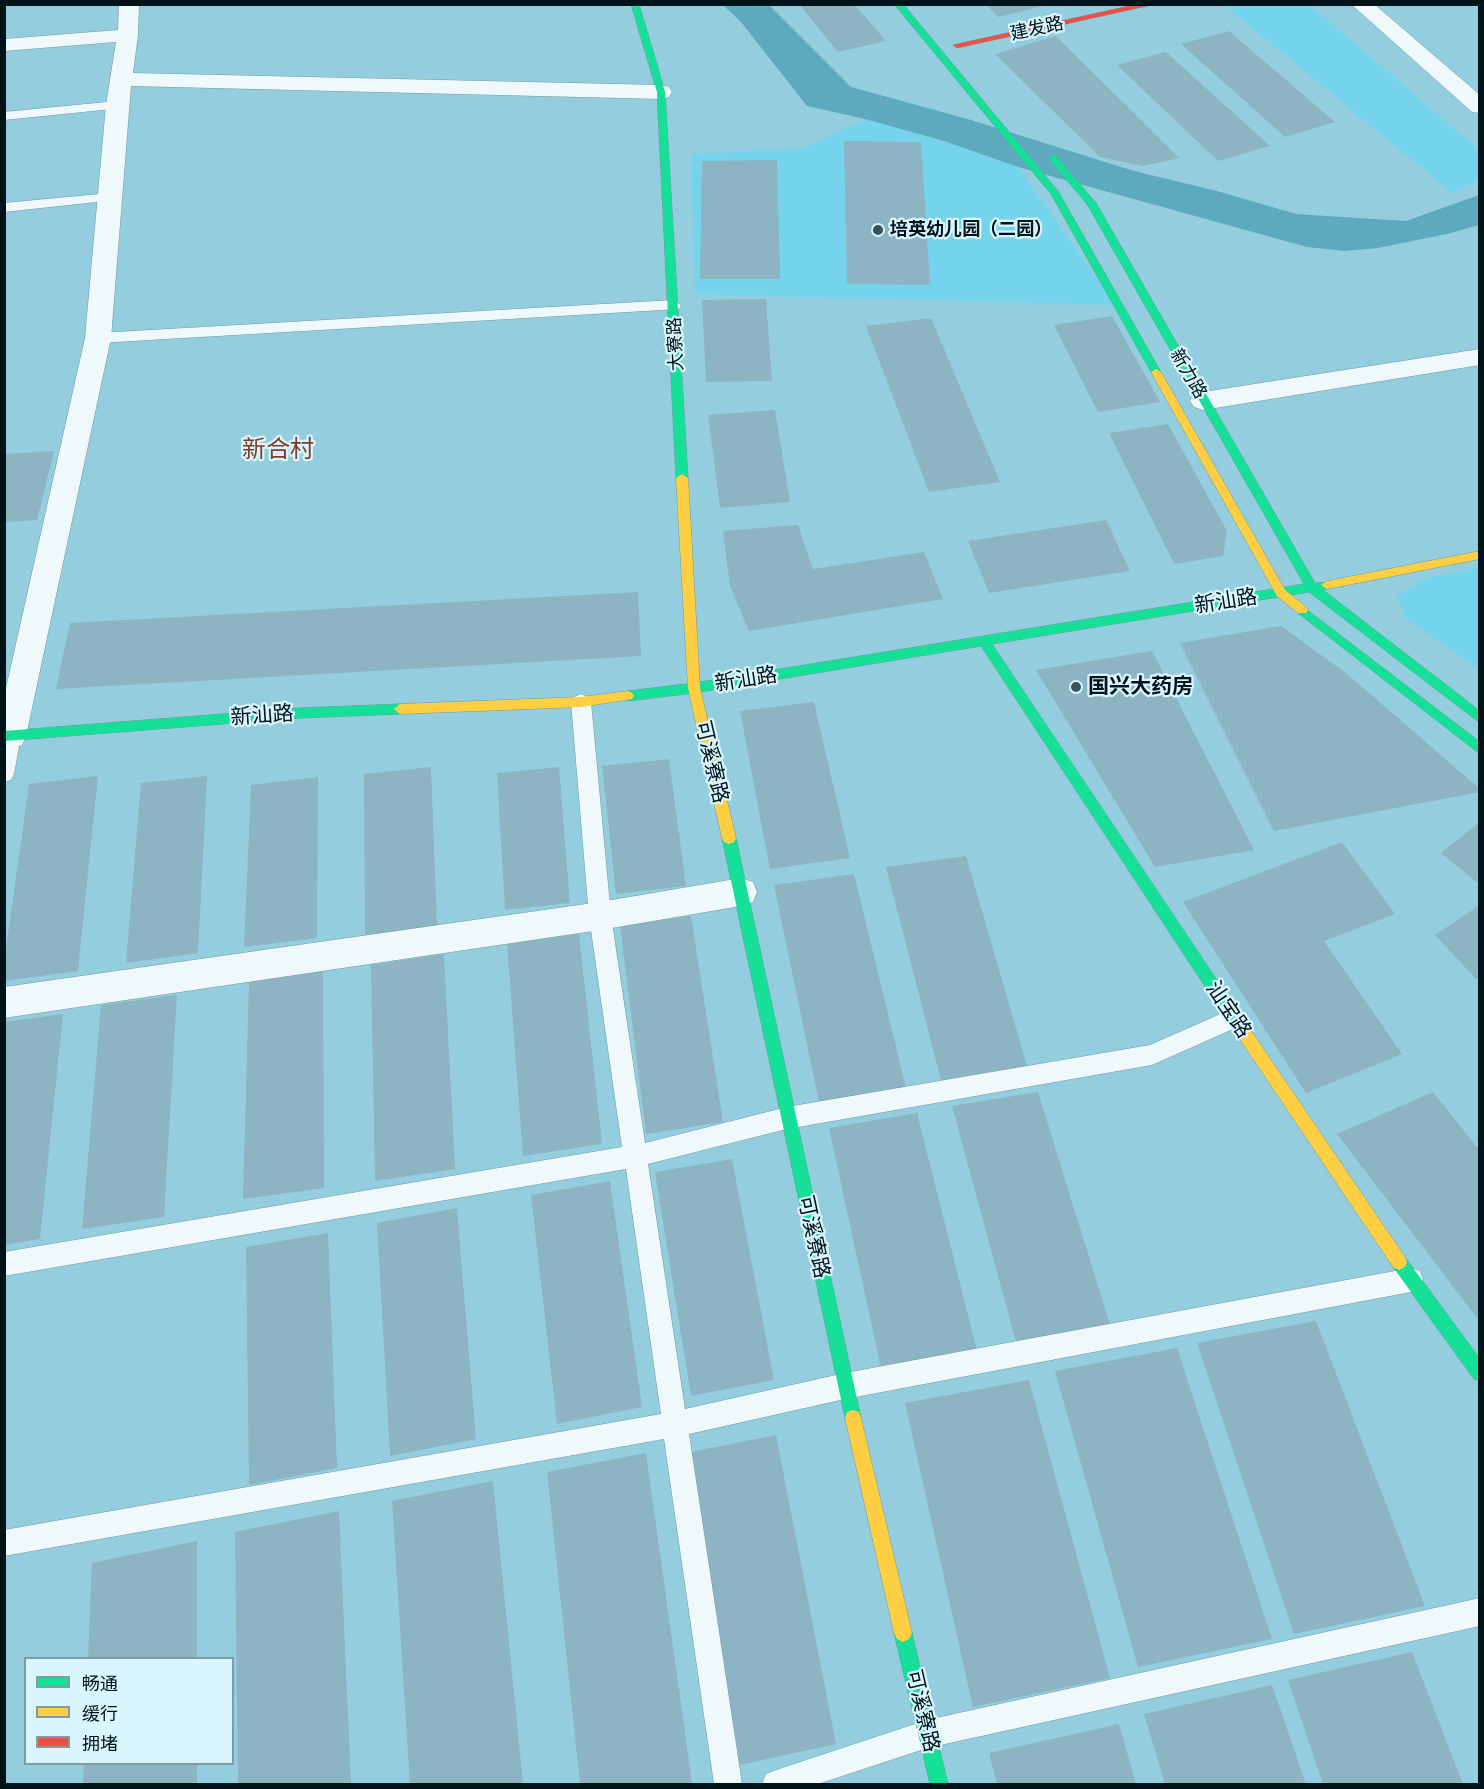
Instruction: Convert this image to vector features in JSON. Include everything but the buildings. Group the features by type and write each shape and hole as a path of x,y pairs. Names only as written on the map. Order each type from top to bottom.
{"street":[{"path":"8,736 98,338 117,105 128,35 129,4"},
{"name":"大寮路","path":"635,4 661,92 694,688"},
{"path":"898,4 1055,193 1281,593 1479,749"},
{"name":"建发路","path":"957,46 1152,4"},
{"path":"1361,4 1479,107"},
{"path":"4,45 128,35"},
{"path":"121,79 661,92"},
{"name":"新力路","path":"1045,149 1090,203 1312,588 1479,718"},
{"path":"1203,400 1479,357"},
{"name":"新汕路","path":"8,736 300,713 581,702 694,688 1312,588 1479,555"},
{"name":"汕宝路","path":"984,641 1411,1280 1479,1373"},
{"name":"可溪寮路","path":"694,688 741,892 845,1386 939,1785"},
{"path":"4,1003 600,916 741,892"}],"lane":[{"path":"4,116 117,105"},
{"path":"4,208 110,197"},
{"path":"98,338 674,305"},
{"path":"581,702 600,916 728,1785"},
{"path":"4,774 8,736"},
{"path":"4,1264 636,1156 788,1118 1152,1055 1234,1018"},
{"path":"4,1543 675,1424 845,1386 1411,1280"},
{"path":"776,1785 927,1734 1479,1612"}],"shaded area":[{"path":"723,5 769,5 851,87 971,120 1134,171 1217,191 1296,214 1406,221 1479,195 1479,225 1378,248 1344,251 1307,247 1018,167 944,141 807,106 741,22"},
{"path":"1224,5 1310,5 1479,150 1479,180 1452,193"},
{"name":"培英幼儿园（二园）","path":"865,119 944,141 1018,167 1116,305 695,294 691,154 804,148"},
{"path":"1480,568 1479,670 1405,618 1396,596 1429,577"}],"traffic: fast":[{"path":"635,4 661,92 682,478"},
{"path":"898,4 1055,193 1156,372"},
{"path":"1053,158 1091,203 1312,588 1480,718"},
{"path":"628,696 694,688 1327,585"},
{"path":"1302,610 1480,749"},
{"path":"984,641 1240,1027"},
{"path":"4,736 300,713 400,709"},
{"path":"729,838 853,1418"},
{"path":"1399,1262 1480,1373"},
{"path":"903,1633 939,1784"}],"traffic: slow":[{"path":"1156,372 1281,593 1302,610"},
{"path":"682,478 694,688 729,838"},
{"path":"1327,585 1480,555"},
{"path":"400,709 581,702 628,696"},
{"path":"1240,1027 1399,1262"},
{"path":"853,1418 903,1633"}],"traffic: jam":[{"path":"957,45 1152,4"}],"place":[{"name":"培英幼儿园（二园）","path":"878,230"},
{"name":"国兴大药房","path":"1076,687"}],"district":[{"name":"新合村","path":"278,450"}]}
